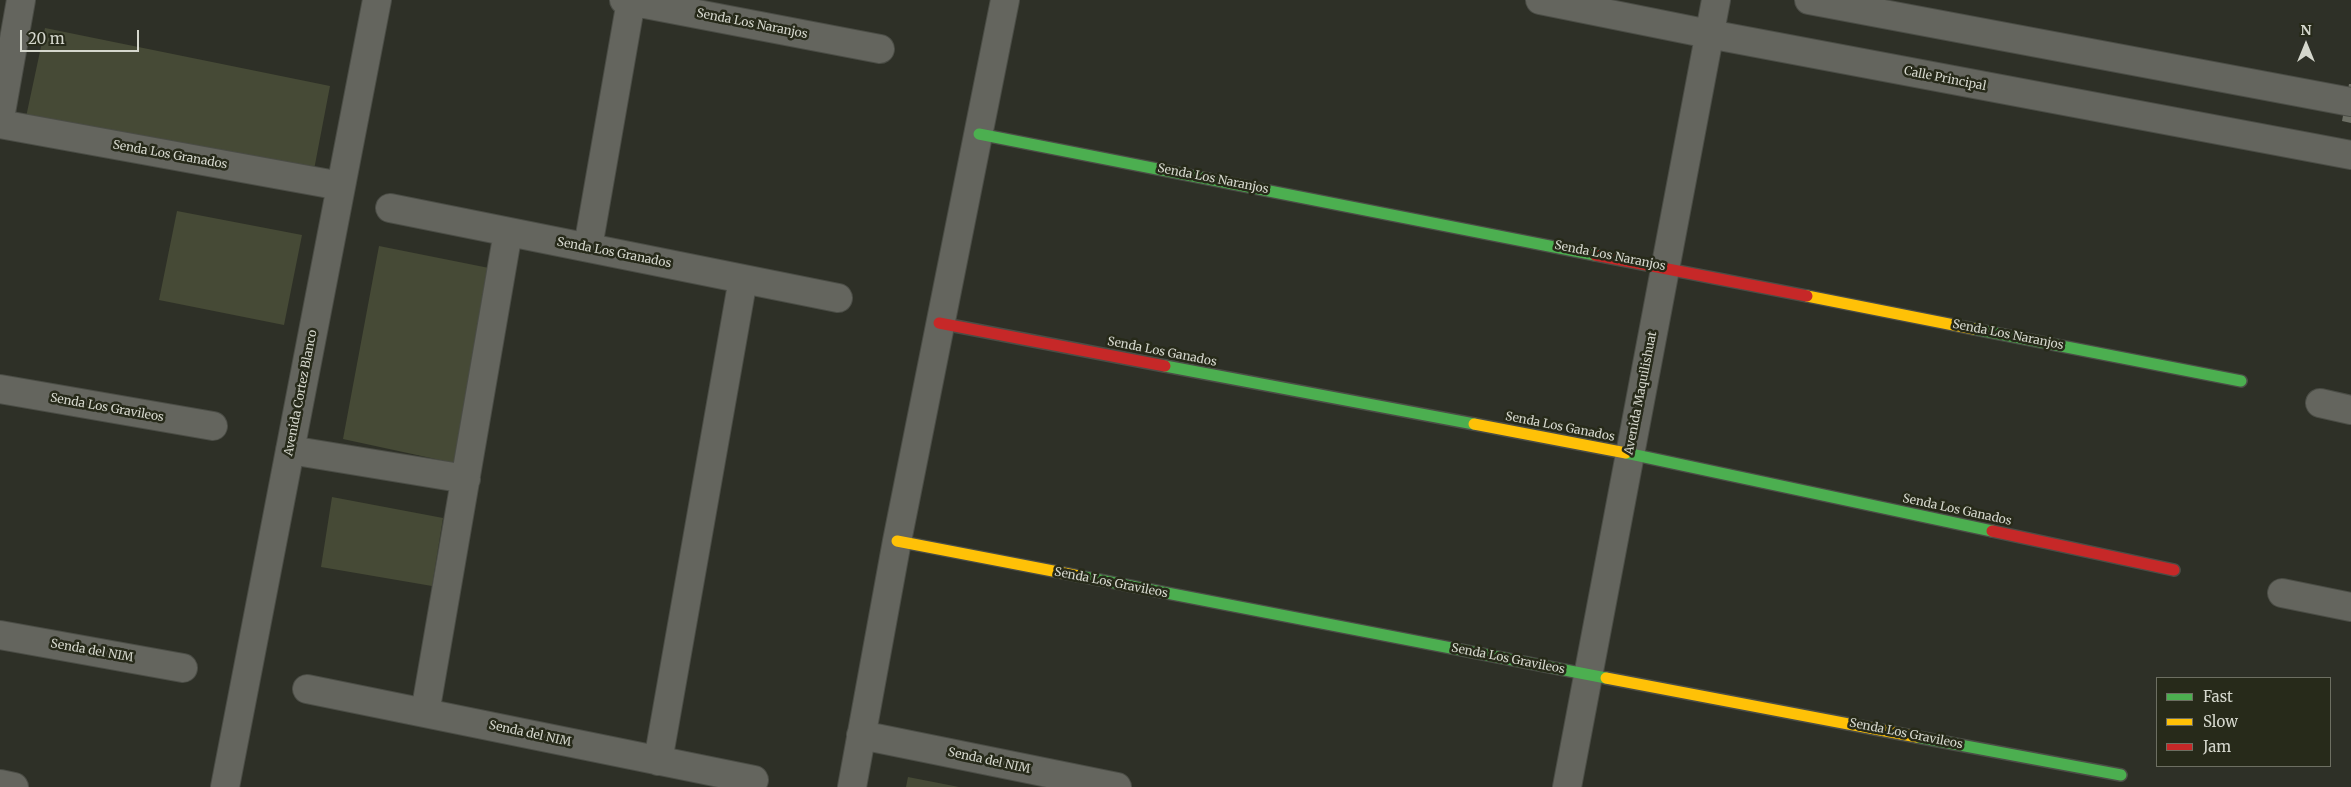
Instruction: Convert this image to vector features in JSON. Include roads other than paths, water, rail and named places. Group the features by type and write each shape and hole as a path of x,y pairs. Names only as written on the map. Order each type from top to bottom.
{"street":[{"path":"0,118 21,0"},
{"name":"Avenida Cortez Blanco","path":"225,787 377,0"},
{"path":"852,787 896,541 1005,0"},
{"name":"Calle Principal","path":"1540,0 1709,34 2351,155"},
{"name":"Avenida Maquilishuat","path":"1567,787 1716,0"},
{"path":"1809,0 2351,102"},
{"path":"588,247 627,1"},
{"name":"Senda Los Naranjos","path":"627,1 880,49"},
{"name":"Senda Los Granados","path":"0,124 341,186"},
{"name":"Senda Los Naranjos","path":"979,134 2242,381"},
{"name":"Senda Los Granados","path":"390,208 838,298"},
{"path":"425,713 508,232"},
{"path":"658,761 743,279"},
{"name":"Senda Los Ganados","path":"940,323 1630,454 2174,570"},
{"name":"Senda Los Gravileos","path":"0,389 213,426"},
{"path":"2320,403 2351,410"},
{"path":"290,450 466,480"},
{"name":"Senda Los Gravileos","path":"896,541 1588,675 2121,774"},
{"path":"2282,593 2351,607"},
{"name":"Senda del NIM","path":"0,635 183,668"},
{"name":"Senda del NIM","path":"307,689 754,780"},
{"name":"Senda del NIM","path":"861,734 1117,787"},
{"path":"0,784 14,787"}]}
